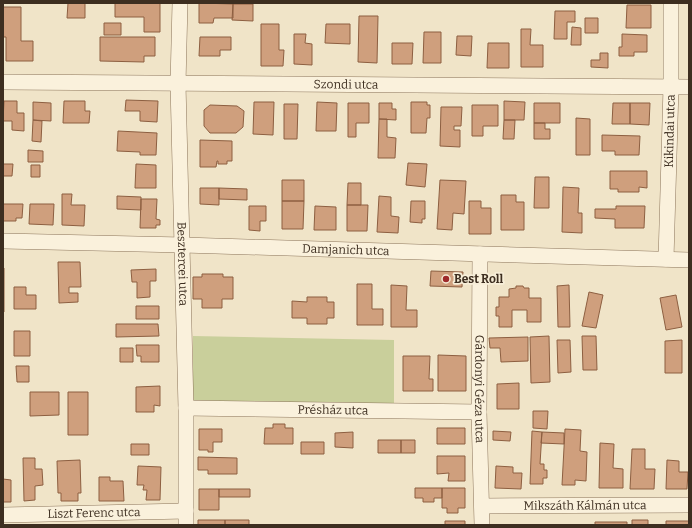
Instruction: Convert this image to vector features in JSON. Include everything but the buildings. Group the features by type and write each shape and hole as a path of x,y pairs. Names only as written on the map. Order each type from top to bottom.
{"street":[{"name":"Besztercei utca","path":"180,3 178,84 183,244 186,408 186,518"},
{"name":"Kikindai utca","path":"666,259 672,3"},
{"name":"Szondi utca","path":"3,82 689,87"},
{"name":"Damjanich utca","path":"3,241 183,244 689,260"},
{"name":"Gárdonyi Géza utca","path":"480,254 479,412 482,525"},
{"name":"Présház utca","path":"186,408 479,412"},
{"name":"Mikszáth Kálmán utca","path":"482,506 689,505"},
{"name":"Liszt Ferenc utca","path":"3,515 186,518"}],"green space":[{"path":"193,336 394,340 394,406 193,404"}],"place":[{"name":"Best Roll","path":"446,279"}]}
